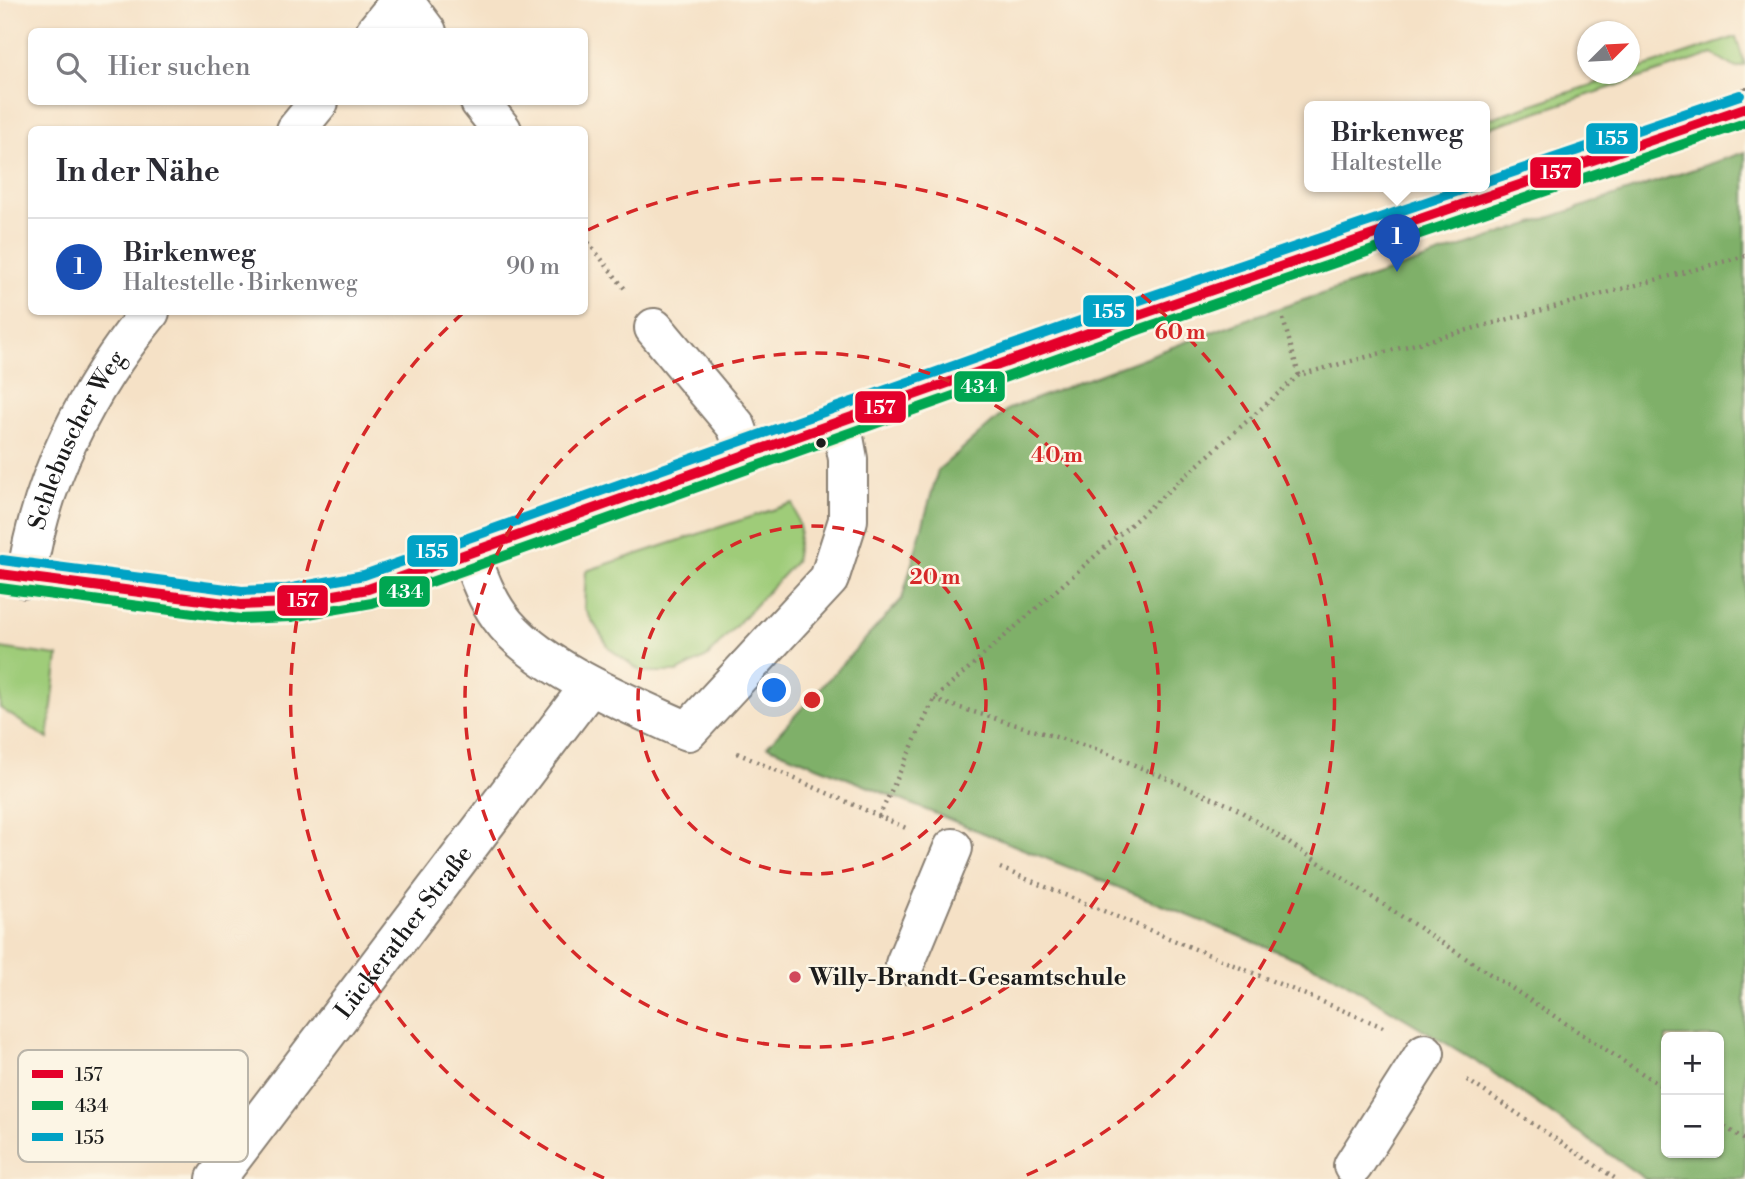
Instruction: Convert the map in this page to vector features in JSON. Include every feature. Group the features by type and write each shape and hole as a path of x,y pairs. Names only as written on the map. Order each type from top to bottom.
{"street":[{"path":"378,28 402,0 424,28"},
{"path":"299,126 317,105"},
{"path":"482,105 499,126"},
{"path":"13,577 241,605 289,603 368,589 1268,270 1745,108"},
{"name":"Schlebuscher Weg","path":"13,577 31,543 64,446 95,388 129,337 147,315"},
{"path":"654,328 736,426 746,454"},
{"path":"470,553 481,583 500,618 531,647 590,686 688,731 829,579 848,520 848,459 841,421"},
{"name":"Lückerather Straße","path":"248,1137 590,686"},
{"path":"905,964 953,848"},
{"path":"1353,1166 1425,1053"},
{"name":"Lückerather Straße","path":"216,1179 229,1162"}],"path":[{"path":"588,242 654,328"},
{"path":"879,817 934,699 1299,375 1745,256"},
{"path":"1268,270 1299,375"},
{"path":"934,699 1099,750 1234,807 1661,1086"},
{"path":"688,731 879,817 1378,1024 1616,1179"},
{"path":"1724,1126 1745,1140"}],"green space":[{"path":"1736,37 1745,65 1736,68 1713,54 1640,78 1640,69"},
{"path":"1594,84 1622,84 1490,127 1490,118"},
{"path":"1745,152 1745,1179 1645,1179 1479,1063 1326,971 767,746 902,599 938,470 1008,409 1244,320"},
{"path":"793,503 800,530 795,562 707,657 677,672 642,672 610,649 584,608 586,571"},
{"path":"0,648 58,656 48,739 0,708"}],"transit line":[{"name":"155","path":"1490,180 1740,95"},
{"name":"157","path":"0,574 241,605 289,603 368,589 1136,316 1745,108"},
{"name":"434","path":"0,588 240,619 291,617 372,603 1141,329 1745,123"},
{"name":"155","path":"2,560 242,591 287,589 364,575 1131,303 1455,192"}],"place":[{"name":"Birkenweg","path":"1397,272"},
{"name":"Willy-Brandt-Gesamtschule","path":"795,977"}]}
